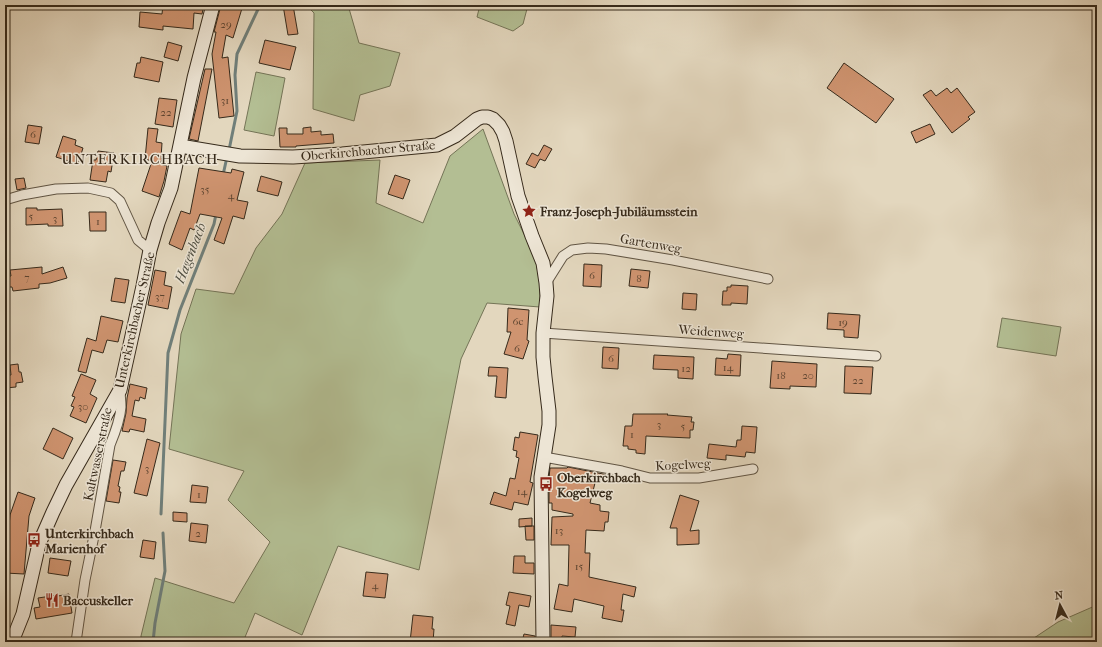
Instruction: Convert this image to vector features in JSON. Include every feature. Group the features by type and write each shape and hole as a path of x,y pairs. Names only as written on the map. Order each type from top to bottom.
{"street":[{"name":"Unterkirchbacher Straße","path":"11,642 22,614 40,544 53,512 66,485 120,390 150,250 171,188 194,78 212,5"},
{"name":"Oberkirchbacher Straße","path":"180,146 240,156 293,157 336,155 437,146 455,136 477,119 482,117 493,119 499,125 503,132 518,196 543,263 546,283 547,296 543,333 545,377 549,411 548,435 541,477 543,642"},
{"path":"5,200 22,195 56,189 88,188 111,193 120,201 138,240 150,250"},
{"name":"Gartenweg","path":"546,283 563,256 572,250 588,248 606,249 673,260 768,279"},
{"name":"Weidenweg","path":"543,333 876,356"},
{"name":"Kaltwasserstraße","path":"76,642 85,580 110,445 120,413 120,390"},
{"name":"Kogelweg","path":"544,456 650,478 699,478 753,469"}],"green space":[{"path":"306,5 348,5 359,43 400,53 390,86 360,95 354,121 313,109 314,13"},
{"path":"480,5 528,5 523,24 513,31 477,17"},
{"path":"256,72 285,78 274,136 244,130"},
{"path":"483,129 514,214 535,256 540,285 540,307 487,303 461,359 419,570 338,546 302,635 255,613 243,642 141,642 141,636 155,578 234,603 270,542 228,500 244,471 169,449 181,334 196,289 234,294 256,248 282,214 305,163 380,160 376,203 423,223 450,156"},
{"path":"1002,318 1061,327 1056,356 997,347"},
{"path":"1097,605 1097,642 1028,642 1058,622"}],"building":[{"path":"163,5 185,7 186,5 204,5 202,14 194,13 193,29 163,26 163,30 139,27 140,12 162,14"},
{"path":"221,5 243,5 233,38 226,35 222,58 228,57 234,116 219,118 212,54 216,32 214,32"},
{"path":"283,5 293,5 298,34 288,35"},
{"path":"265,40 296,47 290,70 259,63"},
{"path":"168,42 182,46 178,61 164,57"},
{"path":"141,57 163,62 159,82 134,77 137,63 140,63"},
{"path":"844,63 894,99 876,123 827,88"},
{"path":"205,69 212,69 198,141 189,139"},
{"path":"947,88 951,93 957,88 975,112 968,117 970,119 952,133 923,95 931,90 936,96"},
{"path":"159,98 177,100 173,127 155,124"},
{"path":"930,124 935,134 916,143 911,132"},
{"path":"28,125 42,127 39,144 25,142"},
{"path":"311,127 311,132 321,131 321,135 333,134 334,143 280,147 279,128 287,128 287,134 303,134 303,128"},
{"path":"148,128 158,129 156,142 162,143 162,159 160,164 167,166 159,197 142,191 152,161 145,159"},
{"path":"63,136 76,140 75,145 83,148 78,164 56,157"},
{"path":"544,145 552,149 545,161 540,159 535,168 526,164 532,153 538,156"},
{"path":"98,151 114,153 111,172 108,171 106,182 90,180 93,160 96,160"},
{"path":"199,168 231,173 232,169 244,172 237,200 248,202 244,219 233,216 224,244 214,240 222,218 200,214 194,230 190,228 182,250 169,244 181,211 190,214"},
{"path":"395,175 410,180 403,199 388,194"},
{"path":"261,176 282,182 278,196 257,191"},
{"path":"24,178 26,188 17,190 15,179"},
{"path":"26,208 37,208 37,210 62,209 63,226 48,226 48,224 26,225"},
{"path":"89,212 106,212 106,231 90,231"},
{"path":"584,264 602,265 601,287 583,286"},
{"path":"42,267 42,274 63,267 67,278 50,283 39,284 39,288 13,291 12,287 5,287 5,276 11,276 10,270"},
{"path":"631,269 650,271 648,288 629,286"},
{"path":"155,270 166,272 164,285 172,287 168,309 148,305"},
{"path":"115,278 129,280 125,303 111,301"},
{"path":"731,285 748,286 747,304 731,303 731,305 722,305 723,291 727,291 727,287 731,287"},
{"path":"683,293 697,294 696,310 682,309"},
{"path":"508,308 529,310 527,340 529,341 523,359 504,354 511,332 507,332"},
{"path":"828,313 860,315 858,338 844,337 844,330 827,329"},
{"path":"101,316 123,321 118,342 107,340 103,353 92,350 86,373 78,371 87,338 96,341"},
{"path":"603,347 619,348 618,369 602,368"},
{"path":"728,354 741,355 740,376 715,375 716,358 727,359"},
{"path":"654,355 694,357 693,379 678,378 678,370 653,369"},
{"path":"772,361 817,364 816,387 790,386 790,389 770,388"},
{"path":"18,364 23,382 16,383 16,387 5,388 5,375 11,375 10,365"},
{"path":"845,366 873,367 871,394 844,393"},
{"path":"489,367 508,368 506,398 495,397 497,376 488,376"},
{"path":"81,374 96,380 90,394 97,398 86,423 70,416 74,407 71,406 75,397 72,396"},
{"path":"130,384 147,388 145,399 140,397 139,401 135,400 132,416 146,419 144,432 130,429 129,432 122,431"},
{"path":"633,414 668,414 667,415 692,417 691,422 694,422 693,430 690,430 690,438 646,436 645,454 636,453 636,450 628,449 628,446 623,446 625,426 632,426"},
{"path":"742,426 757,427 755,453 746,452 745,457 726,455 726,460 707,458 709,444 736,447 737,440 741,440"},
{"path":"53,428 73,438 63,459 43,449"},
{"path":"520,432 538,435 530,482 533,483 528,505 514,502 512,510 490,504 494,492 506,496 510,478 515,479 519,458 516,457 517,451 513,450 515,437 519,438"},
{"path":"147,439 160,443 147,496 134,493"},
{"path":"113,460 126,462 124,471 121,471 118,486 120,487 119,492 121,492 119,503 106,501"},
{"path":"568,467 608,475 606,482 596,479 590,503 600,505 600,511 609,512 608,522 605,522 604,531 586,530 585,553 590,553 589,577 636,587 634,597 623,594 621,610 624,610 622,622 602,618 604,606 574,599 572,612 554,609 559,584 568,586 569,545 551,545 552,517 573,516 573,514 552,510 552,503 549,503 549,478 550,468"},
{"path":"192,485 208,487 206,503 190,502"},
{"path":"18,492 35,498 29,516 24,574 5,573 10,515"},
{"path":"680,495 699,501 690,531 699,530 699,544 677,545 677,528 670,528"},
{"path":"173,512 187,513 187,522 173,521"},
{"path":"532,518 532,526 519,527 519,519"},
{"path":"191,523 208,525 206,543 189,541"},
{"path":"525,526 534,526 534,540 526,540"},
{"path":"143,540 156,542 154,559 140,557"},
{"path":"514,556 525,556 525,563 534,563 534,574 513,573"},
{"path":"50,558 71,561 68,576 48,573"},
{"path":"366,572 388,574 385,598 363,596"},
{"path":"509,592 531,596 529,607 519,605 515,626 506,624 510,606 506,605"},
{"path":"69,594 72,613 36,619 34,608 40,607 38,598"},
{"path":"413,615 433,617 433,642 410,642"},
{"path":"551,625 576,627 575,637 562,636 562,642 551,642"},
{"path":"524,634 535,636 535,642 522,642"}],"waterway":[{"name":"Hagenbach","path":"229,150 237,111 235,75 237,54 260,5"},
{"name":"Hagenbach","path":"223,175 227,157"},
{"name":"Hagenbach","path":"161,514 168,353 180,310 214,224 216,214"},
{"name":"Hagenbach","path":"153,642 165,571 163,533"}],"place":[{"name":"Franz-Joseph-Jubiläumsstein","path":"529,211"},
{"name":"Oberkirchbach Kogelweg","path":"546,484"},
{"name":"Unterkirchbach Marienhof","path":"34,540"},
{"name":"Baccuskeller","path":"52,600"}],"district":[{"name":"UNTERKIRCHBACH","path":"140,159"}]}
